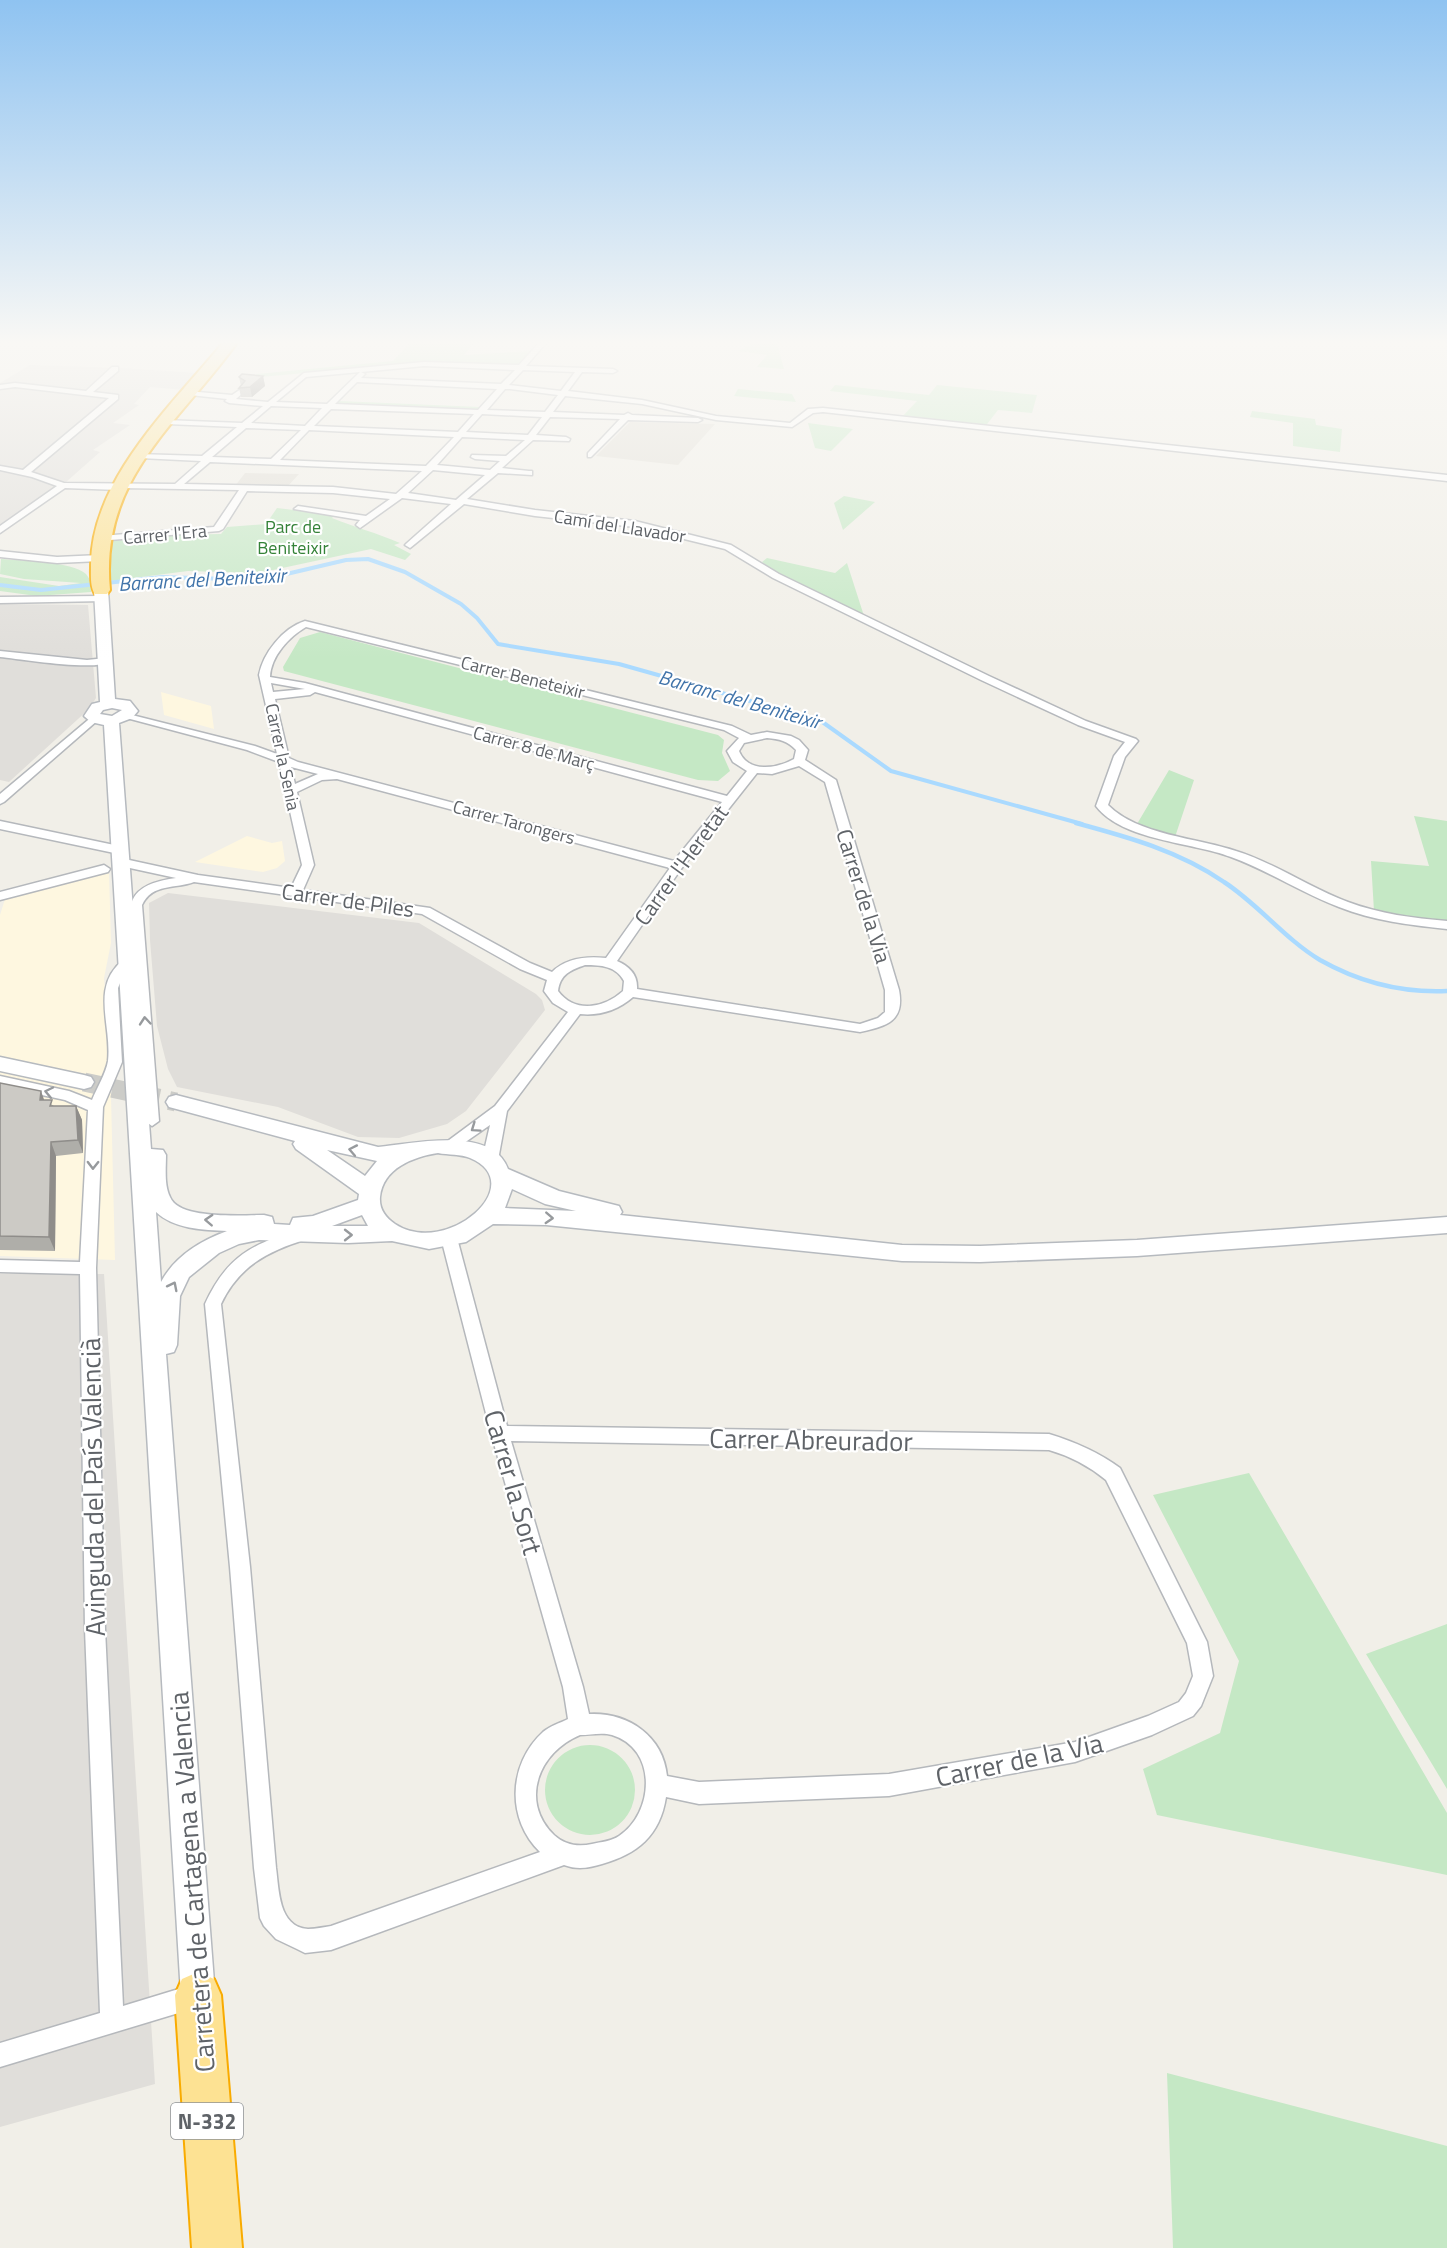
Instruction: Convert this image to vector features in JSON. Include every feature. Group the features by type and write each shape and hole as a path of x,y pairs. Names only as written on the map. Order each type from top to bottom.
{"highway":[{"path":"100,577 101,539 111,505 120,486 146,449"},
{"name":"Carretera de Cartagena a Valencia","path":"198,1995 217,2248"}],"street":[{"path":"25,473 53,449"},
{"path":"177,486 217,449"},
{"path":"273,462 286,449"},
{"path":"360,525 400,496 447,449"},
{"path":"410,545 519,449"},
{"path":"591,455 597,449"},
{"path":"1180,449 1447,478"},
{"path":"140,456 529,473"},
{"path":"475,458 508,459"},
{"path":"317,473 325,464"},
{"name":"Camí del Llavador","path":"0,468 63,485 315,489 461,502 635,524 718,543 738,551 777,576 1082,723 1132,741 1120,756 1102,806 1110,816 1163,836 1218,849 1249,860 1360,911 1393,919 1447,925"},
{"path":"0,530 63,485"},
{"name":"Carrer l'Era","path":"101,539 216,530 244,489"},
{"path":"315,489 298,509 369,519"},
{"path":"0,554 76,564 100,577"},
{"path":"57,560 100,577"},
{"path":"0,600 100,577"},
{"path":"100,577 116,864 145,1118 168,1551"},
{"name":"Carrer Beneteixir","path":"297,628 305,624 315,625 728,728 748,738"},
{"name":"Carrer la Senia","path":"295,893 308,865 281,758 264,669 268,661 297,628"},
{"path":"0,654 87,663 106,661"},
{"name":"Carrer 8 de Març","path":"265,679 301,685 728,800"},
{"name":"Carrer 8 de Març","path":"269,696 310,692 340,696"},
{"path":"0,800 109,714"},
{"name":"Carrer Tarongers","path":"109,714 281,758 677,866"},
{"path":"766,735 786,738 802,750 799,760 776,770 755,769 746,766 734,757 735,746 748,738 766,735"},
{"name":"Carrer de la Via","path":"630,992 860,1028 876,1024 892,1013 895,1007 894,998 830,780 799,760"},
{"name":"Carrer l'Heretat","path":"609,963 677,866 755,769"},
{"name":"Carrer Tarongers","path":"285,772 351,778"},
{"name":"Carrer Tarongers","path":"289,791 320,777 351,778"},
{"name":"Carrer de Piles","path":"0,825 116,864 148,878 198,879 425,911 525,966 554,978"},
{"path":"0,896 116,864"},
{"path":"141,1070 136,905 140,895 150,888 198,879"},
{"path":"585,962 609,963 629,975 630,992 623,1000 608,1007 589,1011 559,1002 554,997 551,991 554,978 572,965 585,962"},
{"name":"Avinguda del País Valencià","path":"111,2022 95,1629 88,1268 96,1107 115,1062 111,988 118,971 128,963"},
{"path":"449,1146 500,1110 577,1009"},
{"path":"0,1064 84,1082"},
{"path":"0,1081 69,1096 96,1107"},
{"path":"176,1102 378,1154 449,1146 472,1150 496,1167 553,1198 672,1228"},
{"path":"168,1551 177,1515 165,1341 167,1297 173,1281 196,1258 226,1240 248,1233 393,1233 419,1240 449,1238 472,1229 490,1216 502,1196 496,1167 500,1110"},
{"path":"145,1118 161,1203 171,1214 184,1219 314,1224 370,1198 384,1168 411,1151"},
{"path":"275,1128 323,1156 370,1198 377,1221 393,1233"},
{"path":"490,1216 546,1217 672,1228 902,1253 980,1254 1137,1248 1447,1225"},
{"path":"307,1233 259,1250 245,1258 233,1268 221,1284 213,1304 240,1568 265,1868 272,1918 284,1931 305,1941 331,1938 562,1855"},
{"name":"Carrer la Sort","path":"449,1238 500,1433 573,1686 580,1725"},
{"path":"0,1266 88,1268"},
{"name":"Carrer Abreurador","path":"500,1433 1049,1443 1072,1448 1096,1460 1113,1474"},
{"name":"Carrer de la Via","path":"658,1785 699,1793 889,1785 1075,1752 1152,1725 1186,1709 1194,1700 1203,1677 1197,1642 1113,1474"},
{"name":"Carretera de Cartagena a Valencia","path":"168,1551 198,1995"},
{"path":"580,1725 611,1725 631,1734 641,1742 654,1760 658,1794 648,1822 625,1846 592,1856 575,1858 562,1855 542,1840 527,1811 524,1798 527,1775 533,1760 552,1738 580,1725"},
{"path":"0,2055 198,1995"}],"shaded area":[{"path":"0,449 95,449 93,450 100,452 66,482 0,529"},
{"path":"603,449 693,449 678,465 596,456"},
{"path":"245,473 299,474 287,487 235,486"},
{"path":"0,604 88,605 96,698 89,709 9,782 0,780"},
{"path":"161,692 211,706 214,729 164,715"},
{"path":"247,836 272,843 282,841 285,861 277,868 263,872 195,862"},
{"path":"109,872 111,943 104,978 110,1056 115,1260 0,1256 0,915 5,899"},
{"path":"168,893 419,923 536,994 542,1000 545,1010 466,1111 447,1124 399,1138 358,1137 278,1107 177,1087 168,1069 157,1026 150,940 149,903"},
{"path":"0,1274 104,1274 155,2084 0,2127"}],"green space":[{"path":"1316,449 1340,449 1340,452"},
{"path":"844,496 875,502 843,530 834,503"},
{"name":"Parc de Beniteixir","path":"277,508 335,515 332,518 400,543 394,545 411,554 405,560 371,549 259,573 188,571 110,581 110,541 165,535 221,534 227,527 266,524"},
{"path":"767,558 835,573 847,563 864,616 780,575 762,562"},
{"path":"1,559 70,566 86,574 91,585 91,592 37,596 0,591 0,577 59,586 81,583 24,579 0,574"},
{"path":"320,632 718,735 724,740 722,753 730,771 718,781 698,780 284,671 283,667 300,638"},
{"path":"1169,770 1194,780 1175,837 1137,824"},
{"path":"1414,816 1447,821 1447,922 1374,911 1371,861 1429,866"},
{"path":"1249,1473 1447,1813 1447,1875 1157,1815 1143,1769 1220,1733 1239,1661 1153,1495"},
{"path":"1447,1624 1447,1789 1366,1654"},
{"path":"590,1745 607,1749 622,1758 631,1773 635,1790 631,1807 622,1822 607,1831 590,1835 573,1831 558,1822 549,1807 545,1790 549,1773 558,1758 573,1749"},
{"path":"1167,2073 1447,2146 1447,2248 1173,2248"}],"building":[{"path":"0,1083 41,1091 40,1100 52,1100 50,1106 76,1106 78,1140 51,1142 49,1237 0,1236"}],"waterway":[{"name":"Barranc del Beniteixir","path":"0,585 41,590 162,577 261,580 346,560 368,559 405,572 461,604 477,618 498,644 619,664 821,721 891,771 1082,824"},
{"name":"Barranc del Beniteixir","path":"1076,823 1153,846 1207,871 1236,891 1307,952 1335,968 1365,980 1397,988 1447,991"}],"tunnel":[{"path":"84,1082 176,1102"}]}
